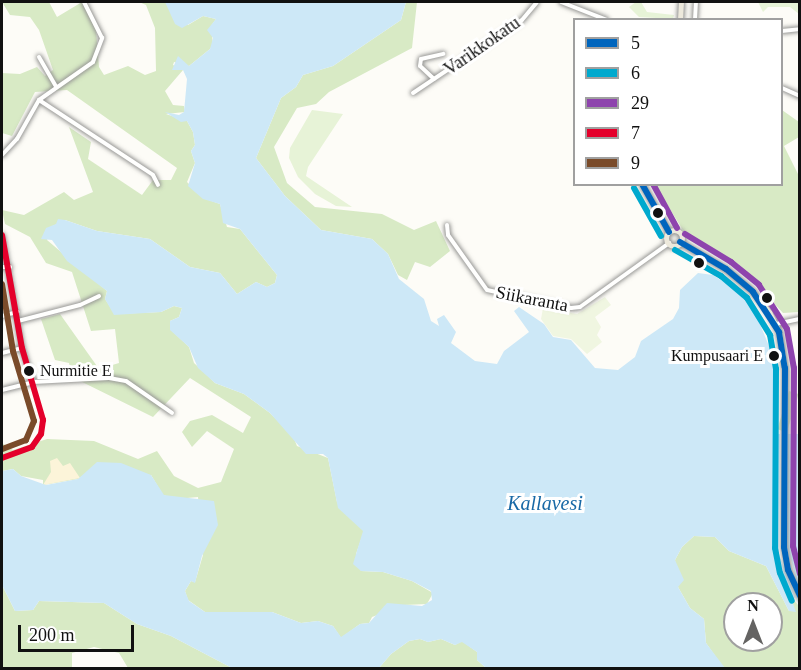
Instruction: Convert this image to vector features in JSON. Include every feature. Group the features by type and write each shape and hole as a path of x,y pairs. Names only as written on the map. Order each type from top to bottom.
{"main road":[{"path":"680,18 681,2"},
{"path":"643,186 669,232 669,243 680,242 726,269 753,292 776,324 785,356 785,559 800,597"},
{"path":"669,232 678,231 680,242"}],"street":[{"path":"2,155 17,139 39,100 56,86 85,71 99,50 102,38 84,2"},
{"name":"Varikkokatu","path":"443,54 421,59 420,66 434,79 522,20 537,2"},
{"path":"561,2 603,18"},
{"path":"695,18 696,2"},
{"path":"783,32 800,29"},
{"path":"39,57 56,86"},
{"path":"413,93 434,79"},
{"path":"783,88 800,96"},
{"path":"39,100 153,175 158,185"},
{"name":"Siikaranta","path":"447,225 448,235 487,290 571,308 580,307 669,243"},
{"path":"2,235 10,267 22,348 33,382"},
{"path":"2,267 10,267"},
{"path":"18,321 80,305 99,296"},
{"path":"2,316 16,312"},
{"path":"776,324 800,319"},
{"path":"2,353 22,348"},
{"path":"2,390 33,382 109,378 126,381 172,413"}],"green space":[{"path":"2,2 49,2 57,17 82,2 96,30 99,67 104,75 128,66 145,75 156,71 155,28 146,5 139,2 165,2 188,25 203,16 216,19 211,26 213,44 210,49 189,66 174,62 173,65 183,70 165,91 173,105 184,106 185,112 166,114 187,121 193,132 195,145 191,151 195,163 187,182 203,198 220,204 227,227 240,229 277,275 275,283 267,287 256,282 237,294 220,273 190,267 150,239 97,231 65,220 51,227 47,240 107,291 105,299 115,314 161,312 174,306 182,308 179,317 170,321 170,329 189,347 194,363 215,383 244,394 270,413 293,436 297,446 328,458 337,502 364,531 356,554 361,571 383,572 412,581 433,593 427,604 404,605 372,617 369,623 360,624 341,638 333,626 318,621 301,623 272,612 205,612 188,600 185,591 191,581 195,582 203,555 198,497 176,499 163,495 151,475 89,472 78,479 43,485 43,480 21,476 13,469 2,471 2,443 13,450 47,439 94,441 138,459 157,451 174,476 198,488 221,482 234,449 207,431 192,447 182,432 190,421 212,415 243,433 251,417 190,378 153,417 72,377 69,363 55,360 41,319 60,314 99,369 119,363 115,329 91,331 72,272 46,263 30,237 5,224 2,210 24,215 64,192 74,200 93,192 69,127 91,142 88,159 142,195 153,180 171,180 177,168 67,90 35,92 12,136 2,133 2,73 20,74 37,67 45,76 53,70 39,30 30,17 10,15"},
{"path":"406,2 417,2 412,48 329,92 316,104 297,108 274,147 287,183 315,207 382,214 414,230 436,221 450,251 430,267 415,262 407,280 398,275 388,254 372,239 321,230 285,196 256,158 281,98 296,87 303,75 333,66 401,20"},
{"path":"636,2 641,2 647,12 674,15 673,18 639,17 629,7"},
{"path":"758,2 799,2 799,14 790,7 768,7 763,12"},
{"path":"312,110 343,114 308,167 306,176 352,207 336,206 315,194 298,177 289,158 290,148"},
{"path":"783,111 799,122 799,137 784,146 799,176 799,312 783,313 738,264 689,240 656,186 783,186"},
{"path":"605,297 611,305 595,317 601,327 597,335 602,342 587,354 571,339 553,336 541,319 543,308 577,314"},
{"path":"789,391 799,394 787,432 777,429"},
{"path":"694,536 715,537 729,551 766,566 779,592 723,592 723,652 783,652 783,599 789,611 792,598 799,606 799,668 723,667 706,643 704,619 690,608 678,587 675,560 682,547"},
{"path":"2,585 15,611 33,610 39,601 104,603 137,624 171,636 232,668 128,668 119,653 94,647 72,653 72,668 2,668"},
{"path":"420,639 428,642 441,639 455,645 462,641 477,652 477,660 486,668 379,668 391,654 409,641"}],"sand":[{"path":"57,458 63,466 70,463 80,478 43,485 51,472 50,461"}],"water":[{"name":"Kallavesi","path":"165,2 406,2 401,20 333,66 303,75 296,87 281,98 256,158 285,196 321,230 372,239 388,254 399,279 424,299 431,321 439,326 437,319 444,315 456,332 451,343 475,361 497,364 504,351 529,332 514,311 519,307 544,324 553,337 571,340 595,368 618,370 635,357 641,341 673,319 679,308 680,290 698,273 713,275 738,291 755,312 773,356 774,434 799,434 800,593 792,601 796,612 789,611 783,599 783,592 779,592 766,566 729,551 715,537 694,536 682,547 675,560 684,580 678,587 690,608 704,619 706,643 725,668 486,668 477,660 477,652 462,642 455,645 441,639 428,642 420,639 409,641 391,654 379,668 232,668 171,636 137,624 104,603 39,601 33,610 15,611 2,585 2,471 13,469 21,476 46,485 78,479 97,462 121,463 151,475 164,495 214,501 218,525 202,556 195,583 191,581 185,591 189,601 205,612 272,612 301,623 318,621 333,626 341,637 360,624 369,623 387,603 422,606 432,600 431,591 412,581 383,572 361,571 353,564 363,531 338,508 328,458 323,454 306,454 270,413 244,394 215,383 198,368 189,347 170,330 170,321 179,317 182,308 174,306 161,312 114,315 105,299 107,291 67,261 52,240 41,239 46,228 56,224 58,219 65,220 97,231 150,239 190,267 220,273 237,294 256,282 267,287 275,283 277,275 240,229 223,223 220,204 203,199 188,186 195,163 191,151 195,145 193,132 187,121 181,122 165,112 179,115 184,112 187,79 183,70 172,70 178,56 189,66 210,49 213,38 207,30 216,19 203,16 182,28 175,24"}],"pier":[{"path":"780,434 787,434 787,545 799,589 796,599 779,554"}],"transit line":[{"name":"5","path":"643,186 669,232"},
{"name":"29","path":"654,186 677,228"},
{"name":"6","path":"634,188 661,236"},
{"name":"29","path":"685,234 731,262 759,285 787,329 794,368 793,546 800,574"},
{"name":"7","path":"2,235 22,348 43,420 41,434 32,447 2,458"},
{"name":"5","path":"680,242 726,269 753,292 779,332 785,368 784,547 788,570 800,596"},
{"name":"6","path":"675,250 721,276 747,298 770,335 776,369 775,548 780,573 792,601"},
{"name":"9","path":"2,284 13,351 34,421 26,440 2,449"}],"place":[{"name":"Kumpusaari E","path":"774,356"},
{"name":"Nurmitie E","path":"29,371"}]}
